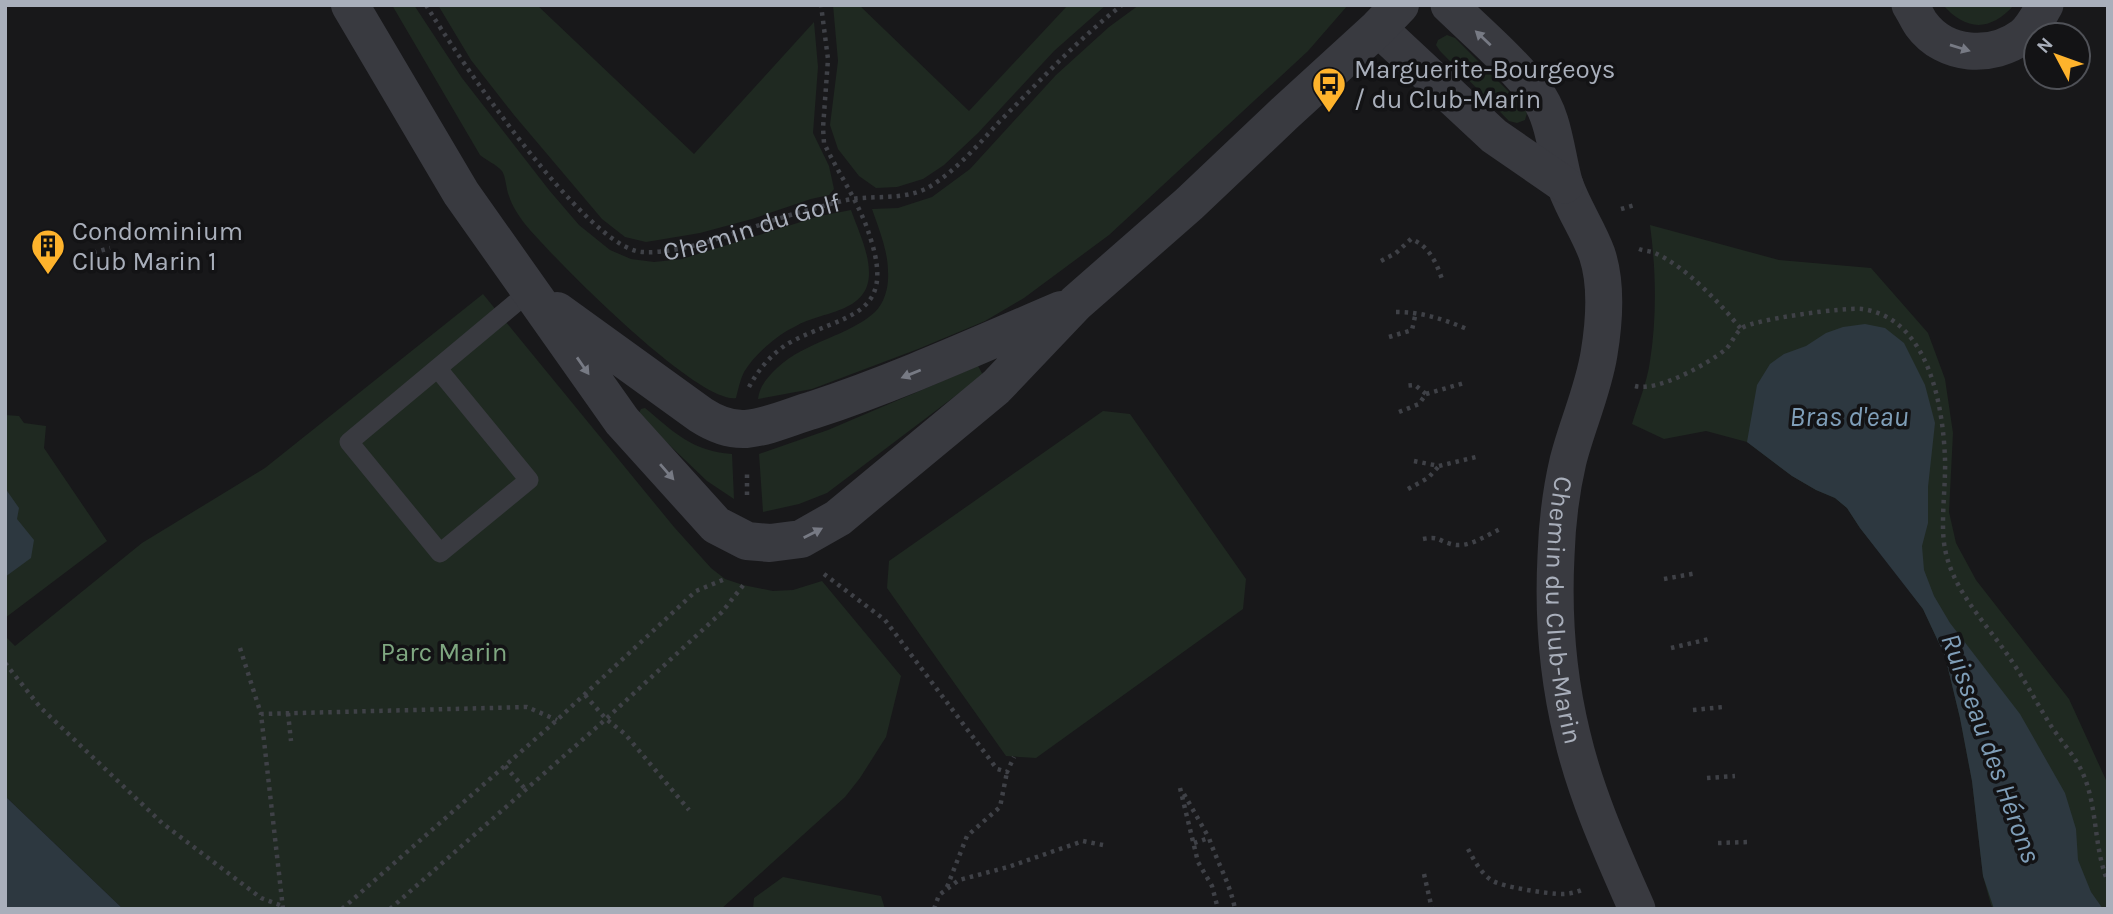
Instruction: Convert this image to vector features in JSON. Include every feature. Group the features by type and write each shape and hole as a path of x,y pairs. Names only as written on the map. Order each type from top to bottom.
{"street":[{"path":"350,5 461,193 622,421 716,526 747,541 771,543 801,539 838,518 996,387 1076,303 1189,204 1389,17 1494,136 1565,185"},
{"name":"Chemin du Club-Marin","path":"1449,5 1498,51 1536,93 1544,107 1565,185 1598,256 1602,278 1603,317 1595,377 1568,461 1561,503 1556,568 1560,665 1570,726 1580,765 1604,832 1637,909"},
{"path":"1910,5 1922,26 1941,41 1962,51 1984,52 2025,35 2045,5"},
{"path":"530,291 701,415 724,426 747,429 853,397 1076,303"}],"lane":[{"path":"438,369 529,480 440,553 349,442 530,291"}],"path":[{"name":"Chemin du Golf","path":"426,5 471,75 514,133 590,221 626,248 640,252 680,248 853,199 910,195 932,186 956,167 1080,40 1122,5"},
{"path":"748,390 766,362 786,345 856,314 868,304 876,290 878,271 871,239 824,143 828,59 821,5"},
{"path":"1381,261 1396,253 1411,239 1419,242 1435,258 1443,279"},
{"path":"85,255 110,248"},
{"path":"1644,251 1654,253 1699,284 1717,300 1741,329"},
{"path":"1636,386 1643,388 1665,383 1725,349 1741,329 1774,319 1860,309 1883,314 1901,327 1917,345 1927,363 1938,400 1945,456 1944,546 1951,573 1973,609 2010,658 2049,723 2079,766 2094,809 2101,859 2108,882"},
{"path":"1396,312 1416,312 1467,329"},
{"path":"1389,337 1412,330 1416,312"},
{"path":"1399,412 1419,404 1426,394 1464,383"},
{"path":"1404,386 1415,385 1426,394"},
{"path":"1414,461 1438,466 1476,457"},
{"path":"1408,489 1428,478 1438,466"},
{"path":"747,467 747,503"},
{"path":"1423,538 1436,536 1451,544 1465,544 1500,529"},
{"path":"818,569 885,620 997,769 1007,772"},
{"path":"1664,579 1697,573"},
{"path":"342,909 585,695 696,592 732,576"},
{"path":"390,909 606,719 722,612 748,579"},
{"path":"1671,648 1709,639"},
{"path":"240,648 261,714 283,908"},
{"path":"5,663 40,707 162,823 261,898 283,908"},
{"path":"585,695 606,719 625,734 690,810"},
{"path":"261,714 527,707 557,720"},
{"path":"1693,710 1723,707"},
{"path":"288,713 291,741"},
{"path":"946,888 967,836 1000,807 1007,772 1014,757"},
{"path":"505,766 526,790"},
{"path":"1707,778 1735,776"},
{"path":"1218,909 1212,886 1198,862 1180,788 1209,838 1214,855 1225,874 1235,909"},
{"path":"1194,843 1209,838"},
{"path":"934,909 939,895 959,880 1008,867 1083,841 1103,845"},
{"path":"1718,843 1749,842"},
{"path":"1468,849 1483,874 1503,886 1560,894 1581,890 1592,883"},
{"path":"1424,874 1432,909"}],"green space":[{"path":"392,5 414,5 462,78 549,190 579,225 610,250 631,259 654,262 682,259 820,216 851,210 869,265 867,286 861,296 842,309 807,321 774,340 754,358 744,372 736,398 717,394 690,378 626,326 525,224 510,200 502,171 480,155"},
{"path":"438,5 537,5 694,154 814,22 818,67 813,133 829,166 834,189 829,195 700,233 646,242 625,237 602,219 514,115 471,60"},
{"path":"833,5 859,5 969,111 1068,5 1106,5 1054,51 978,133 944,165 923,179 897,187 876,188 859,176 838,149 830,125 838,61"},
{"path":"1139,5 1348,5 1308,51 1109,235 1024,298 985,321 918,349 812,389 758,399 767,379 788,359 865,320 884,299 888,264 872,209 898,208 932,197 970,169 1056,75 1109,27"},
{"path":"1943,5 2014,5 1996,20 1978,25 1960,20"},
{"path":"1447,35 1455,38 1521,104 1527,113 1525,120 1517,123 1509,121 1440,51 1436,45 1438,40"},
{"path":"1650,225 1779,260 1871,268 1928,333 1945,379 1953,433 1949,512 1956,543 1976,580 2069,699 2106,780 2108,909 1994,909 1991,905 1983,876 1972,781 1945,656 1923,609 1847,508 1835,498 1792,476 1747,442 1706,431 1664,439 1632,424 1649,369 1654,327 1654,259"},
{"name":"Parc Marin","path":"483,294 674,527 711,568 725,579 773,591 793,590 822,581 901,676 886,737 845,797 721,909 123,909 5,796 5,636 15,646 142,543 265,468"},
{"path":"978,366 983,375 827,493 799,504 763,512 759,454 828,430"},
{"path":"645,408 675,433 695,445 732,454 734,499 707,481 638,415 641,409"},
{"path":"1103,411 1130,414 1246,579 1243,609 1036,758 1006,756 887,588 889,561"},
{"path":"5,415 19,416 24,423 46,426 44,448 107,541 5,618"},
{"path":"783,877 881,896 885,909 753,909 754,898"}],"water":[{"name":"Bras d'eau","path":"1865,324 1885,328 1904,343 1925,385 1935,423 1928,487 1928,523 1922,546 1924,570 1934,596 1950,623 2020,714 2065,793 2076,829 2078,860 2091,892 2103,909 1994,909 1983,876 1972,781 1960,718 1945,656 1923,609 1847,508 1835,498 1792,476 1747,442 1757,385 1770,364 1826,333"},
{"path":"5,488 19,508 17,519 34,540 31,558 5,577"},
{"path":"5,796 123,909 5,909"}],"place":[{"name":"Marguerite-Bourgeoys / du Club-Marin","path":"1329,114"},
{"name":"Condominium Club Marin 1","path":"48,276"}],"water label":[{"name":"Ruisseau des Hérons","path":"1991,748"}]}
